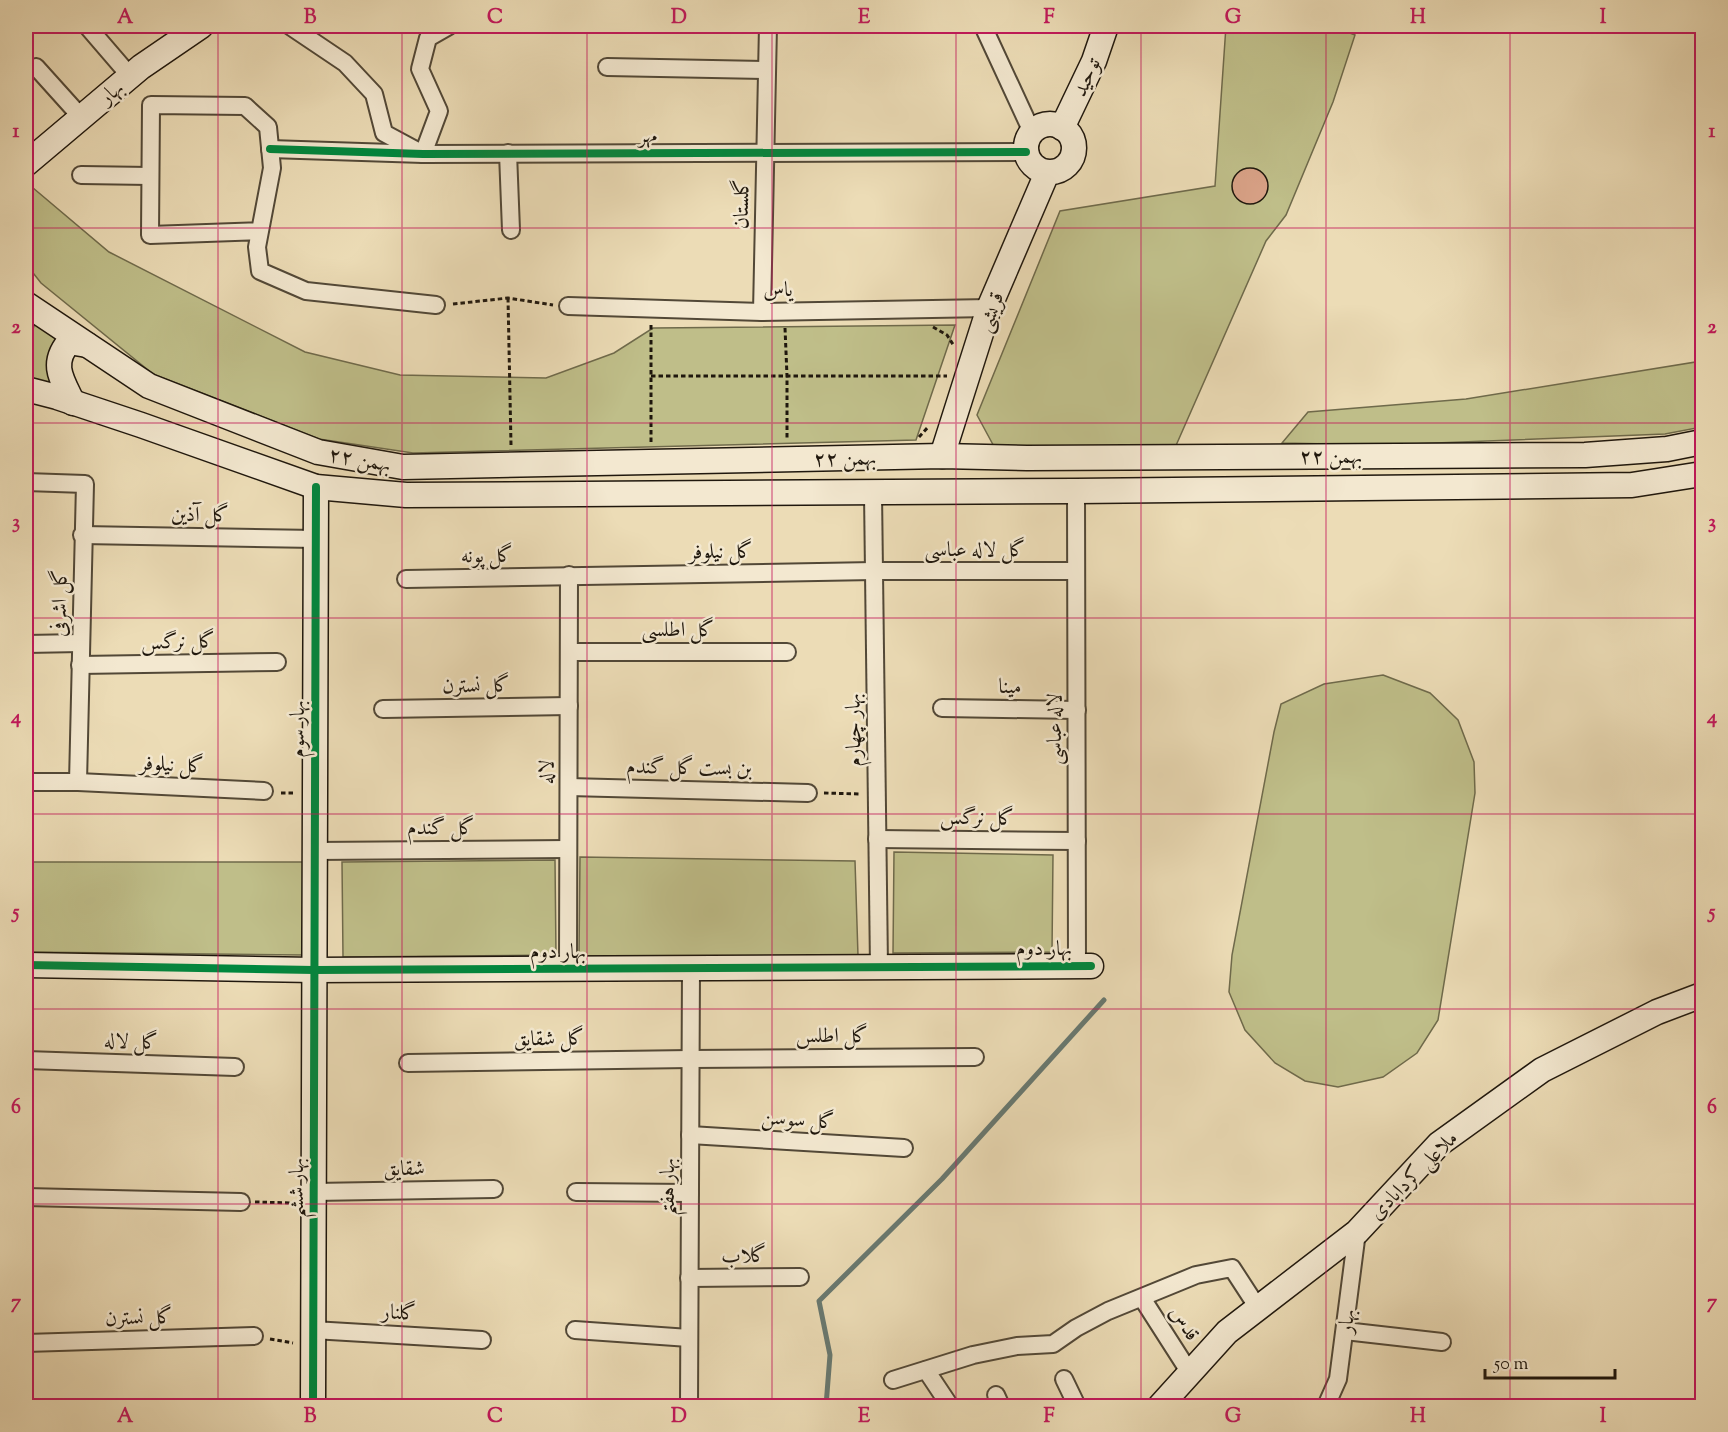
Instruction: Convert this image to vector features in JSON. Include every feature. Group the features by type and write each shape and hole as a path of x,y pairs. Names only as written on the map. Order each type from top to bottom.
{"main road":[{"name":"توحید","path":"1062,128 1094,61 1106,26"},
{"name":"بهار","path":"28,156 81,117 189,29"},
{"path":"1052,124 1062,128 1070,135 1074,145 1073,156 1067,165 1058,171 1047,173 1037,169 1029,162 1029,142 1041,126 1052,124"},
{"name":"قریشی","path":"942,456 954,373 989,308 1047,173"},
{"name":"۲۲ بهمن","path":"26,304 149,386 318,452 403,467 942,456 1039,458 1573,455 1649,450 1702,442"},
{"path":"73,403 60,378 58,363 69,342 87,345"},
{"name":"۲۲ بهمن","path":"26,389 316,487 406,495 873,493 1632,485 1702,474"},
{"path":"1649,450 1650,482"},
{"name":"بهار سوم","path":"314,970 316,487"},
{"name":"بهار دوم","path":"26,965 314,970 1084,966"},
{"name":"بهار ششم","path":"313,1407 314,970"},
{"name":"ملاعلی کردابادی","path":"1160,1407 1227,1332 1357,1232 1439,1144 1542,1070 1657,1012 1702,995"}],"street":[{"path":"87,26 130,76"},
{"path":"290,26 345,63 374,94 384,133 423,154 439,111 420,69 428,38 448,26"},
{"name":"گلستان","path":"762,312 768,26"},
{"path":"983,26 1029,142"},
{"path":"36,67 81,117"},
{"path":"607,67 767,70"},
{"path":"260,231 150,235 151,105 245,106 268,127 272,168 257,247 260,272 306,291 436,305"},
{"name":"مهر","path":"270,149 423,154 765,153 1029,142"},
{"path":"508,153 511,230"},
{"path":"81,175 150,176"},
{"name":"یاس","path":"568,306 762,312 989,308"},
{"name":"گل اشرفی","path":"26,482 85,484 82,535 78,782"},
{"name":"لاله عباسی","path":"1076,491 1077,841 1084,966"},
{"name":"بهار چهارم","path":"873,493 879,967"},
{"name":"گل آذین","path":"82,535 316,539"},
{"name":"گل لاله عباسی","path":"874,572 1076,571"},
{"name":"گل نیلوفر","path":"569,575 874,572"},
{"name":"گل پونه","path":"406,579 569,575"},
{"name":"لاله","path":"568,969 569,575"},
{"path":"26,644 81,643"},
{"name":"گل اطلسی","path":"569,652 787,652"},
{"name":"گل نرگس","path":"80,665 276,662"},
{"name":"گل نسترن","path":"384,709 569,706"},
{"name":"مینا","path":"942,708 1077,710"},
{"name":"گل نیلوفر","path":"26,782 78,782 264,791"},
{"name":"بن بست گل گندم","path":"569,787 808,793"},
{"name":"گل نرگس","path":"877,839 1077,841"},
{"name":"گل گندم","path":"315,851 568,849"},
{"name":"بهار هفتم","path":"689,1407 691,968"},
{"name":"گل اطلس","path":"690,1059 975,1057"},
{"name":"گل شقایق","path":"408,1063 690,1059"},
{"name":"گل لاله","path":"26,1060 235,1067"},
{"name":"گل سوسن","path":"690,1135 904,1148"},
{"name":"شقایق","path":"314,1197 494,1189"},
{"path":"576,1192 690,1193"},
{"path":"26,1197 241,1202"},
{"name":"بهار","path":"1326,1407 1338,1379 1357,1232"},
{"path":"893,1380 973,1355 1017,1346 1053,1344 1076,1328 1108,1311 1196,1275 1232,1268 1258,1308"},
{"name":"گلاب","path":"689,1278 800,1276"},
{"name":"قدس","path":"1142,1298 1190,1373"},
{"path":"575,1330 689,1338"},
{"path":"1345,1331 1442,1342"},
{"name":"گل نسترن","path":"26,1343 254,1336"},
{"name":"گلنار","path":"313,1338 482,1340"},
{"path":"926,1370 950,1407"},
{"path":"1064,1379 1077,1407"}],"path":[{"path":"436,305 508,298 568,306"},
{"path":"508,298 512,465"},
{"path":"651,309 651,462"},
{"path":"784,312 788,376 787,459"},
{"path":"930,325 947,335 954,345 951,355"},
{"path":"651,376 954,373"},
{"path":"916,440 933,421"},
{"path":"264,791 315,795"},
{"path":"808,793 877,795"},
{"path":"241,1202 314,1197"},
{"path":"254,1336 313,1338"}],"shaded area":[{"path":"1226,26 1332,26 1355,35 1333,102 1286,215 1266,241 1174,450 997,452 977,415 1060,211 1215,186"},
{"path":"26,182 109,252 305,352 400,375 546,378 614,353 653,328 955,325 916,440 413,453 319,439 153,374 41,283 26,264"},
{"path":"34,313 67,338 51,370 52,392 26,382 26,352 34,326"},
{"path":"1702,361 1702,427 1665,434 1384,445 1282,443 1308,412 1466,399"},
{"path":"1383,675 1430,693 1458,720 1474,762 1475,793 1438,1020 1417,1053 1383,1077 1338,1087 1305,1081 1275,1063 1245,1030 1229,992 1232,955 1281,704 1324,684"},
{"path":"894,852 1053,855 1052,952 893,953"},
{"path":"580,857 855,861 858,956 579,956"},
{"path":"555,860 556,955 343,957 342,862"},
{"path":"26,862 304,862 302,955 26,952"}],"building":[{"path":"1250,168 1263,173 1268,186 1263,199 1250,204 1237,199 1232,186 1237,173"}],"waterway":[{"path":"826,1406 830,1355 819,1301 942,1179 1104,1000"}],"cycle path":[{"path":"270,149 423,154 1026,152"},
{"path":"313,1406 316,487"},
{"path":"26,965 314,970 1091,966"}]}
